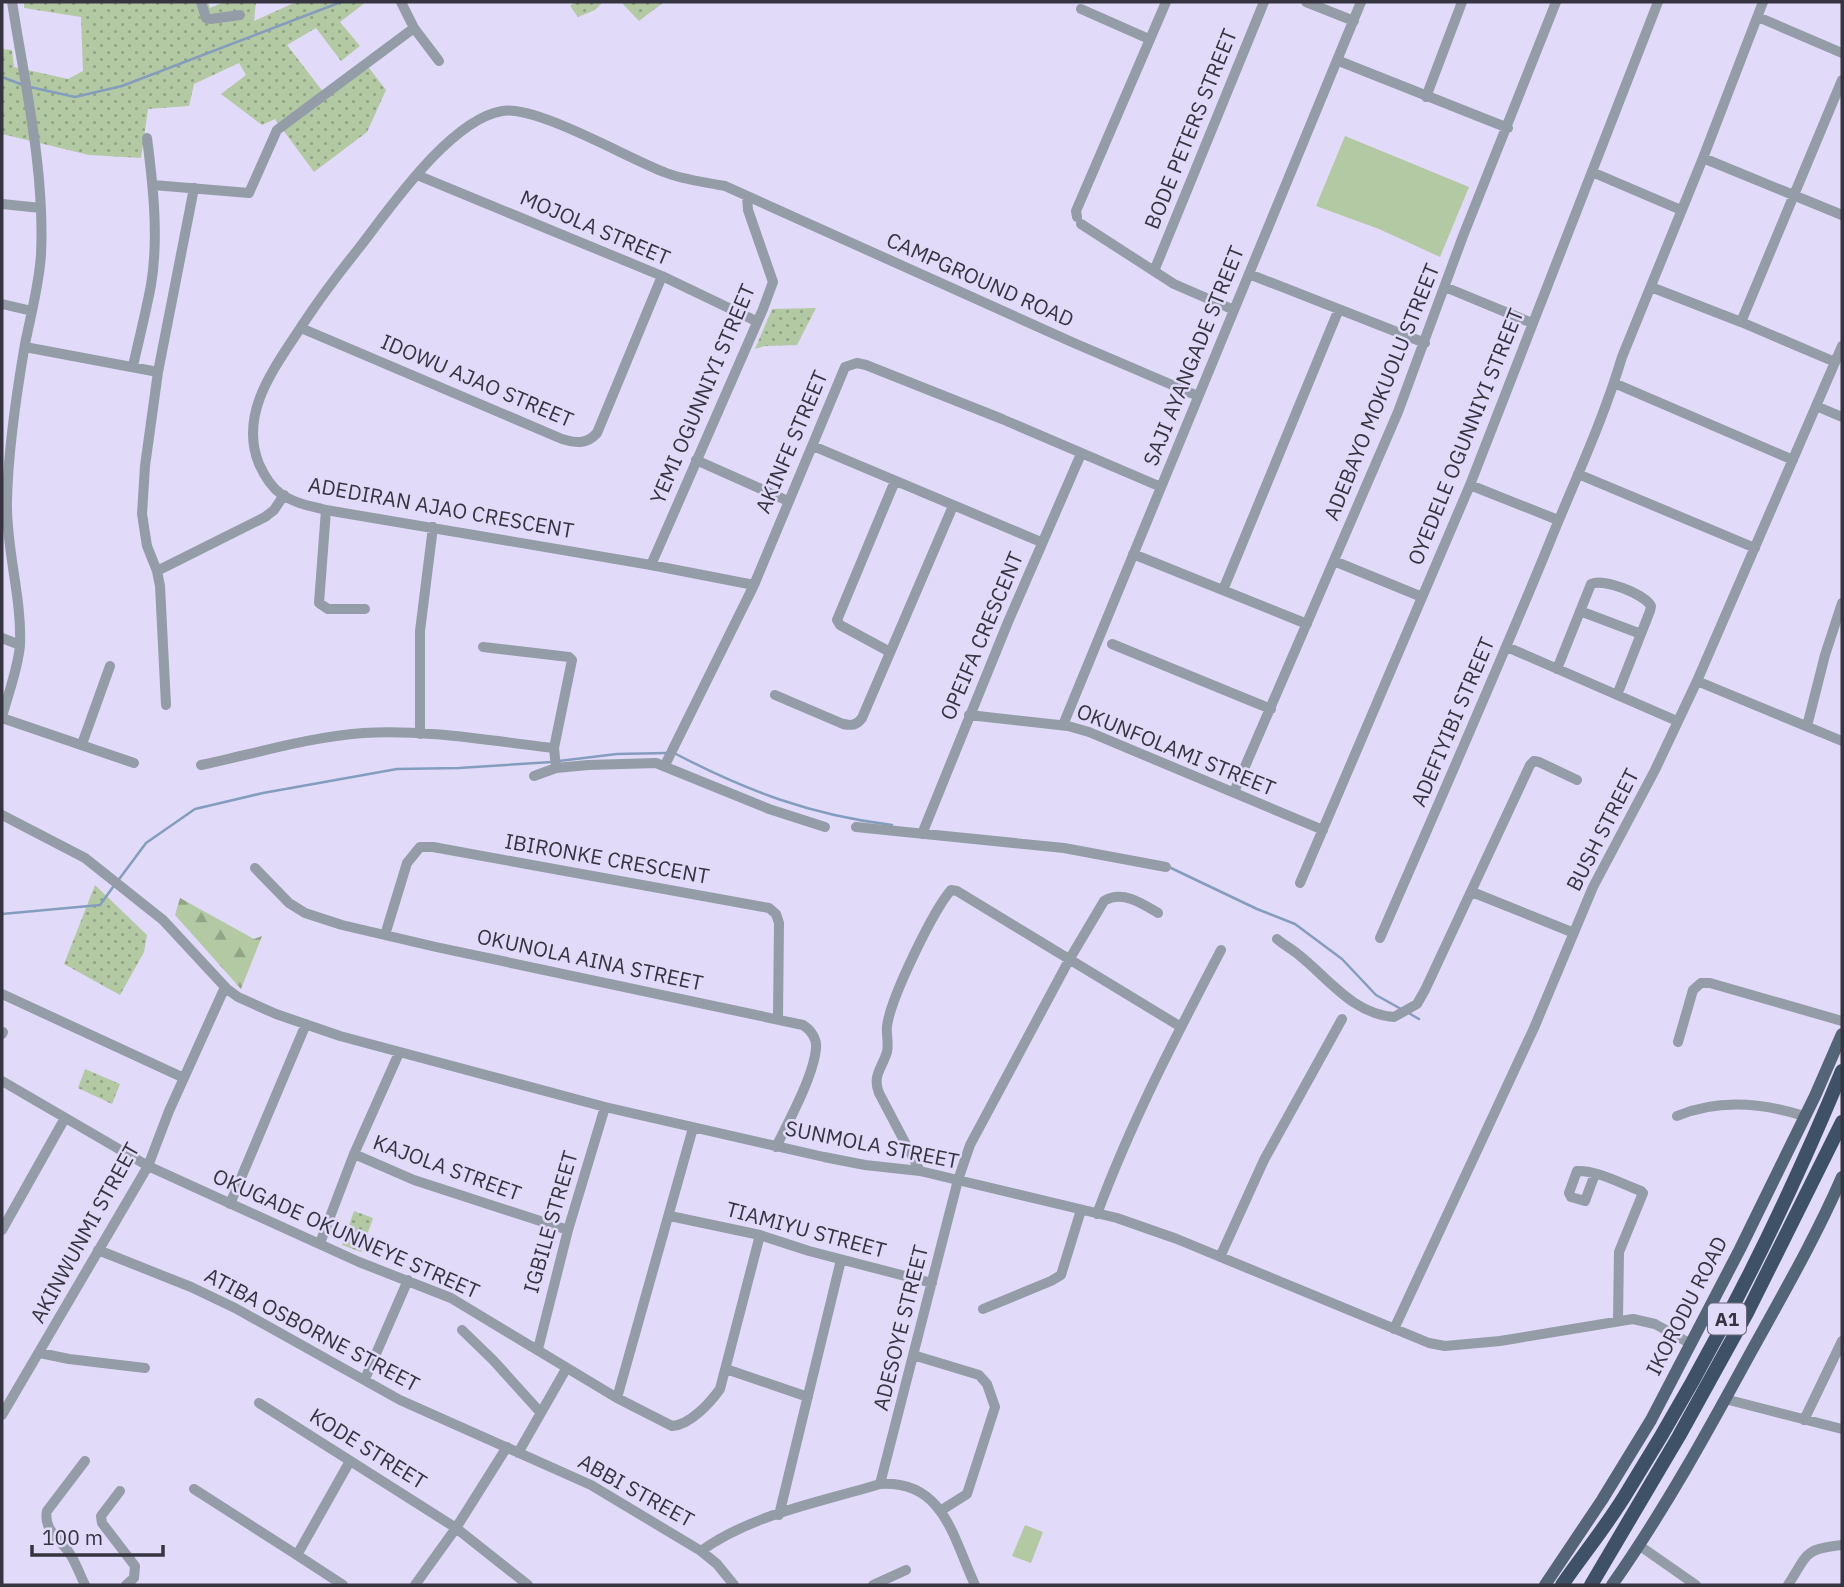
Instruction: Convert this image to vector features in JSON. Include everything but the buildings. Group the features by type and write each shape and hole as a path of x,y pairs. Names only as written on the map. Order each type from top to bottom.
{"highway":[{"name":"IKORODU ROAD","path":"1562,1585 1629,1489 1697,1374 1758,1258 1842,1071"},
{"name":"A1","path":"1591,1585 1686,1424 1748,1311 1842,1122"}],"main road":[{"name":"IKORODU ROAD","path":"1545,1585 1651,1420 1730,1270 1842,1034"},
{"path":"1612,1585 1640,1546 1725,1399 1779,1303 1841,1183"}],"street":[{"path":"12,2 31,114 41,208 41,257 11,438 4,503 19,611 20,645 2,717 134,764"},
{"path":"201,2 206,18 240,15"},
{"path":"401,2 414,28 439,61"},
{"path":"1166,2 1076,211 1079,220 1174,284 1234,310"},
{"name":"BODE PETERS STREET","path":"1154,271 1264,2"},
{"path":"1306,2 1353,21"},
{"name":"SAJI AYANGADE STREET","path":"1063,725 1339,61 1361,2"},
{"path":"1426,97 1462,2"},
{"name":"ADEBAYO MOKUOLU STREET","path":"1234,792 1425,343 1556,2"},
{"name":"OYEDELE OGUNNIYI STREET","path":"1300,883 1470,485 1658,2"},
{"name":"ADEFIYIBI STREET","path":"1380,939 1507,647 1578,474 1763,2"},
{"path":"1082,9 1149,39"},
{"path":"1758,18 1842,53"},
{"path":"153,185 249,193 277,130 414,28"},
{"path":"1339,61 1508,128"},
{"path":"1741,322 1842,80"},
{"name":"ADEDIRAN AJAO CRESCENT","path":"747,196 725,186 670,175 539,116 519,111 498,111 466,127 417,175 332,281 282,352 266,382 253,434 261,468 273,487 301,504 754,585"},
{"path":"132,366 151,285 154,257 153,185 147,138"},
{"path":"1703,158 1842,215"},
{"path":"1592,172 1681,210"},
{"name":"MOJOLA STREET","path":"417,175 662,276 756,321"},
{"path":"166,705 157,571 147,546 142,514 145,466 158,372 194,188"},
{"name":"YEMI OGUNNIYI STREET","path":"651,565 773,282 748,210 747,196"},
{"name":"CAMPGROUND ROAD","path":"747,196 1198,396"},
{"path":"2,204 41,208"},
{"path":"1249,274 1425,343"},
{"name":"IDOWU AJAO STREET","path":"300,328 562,439 579,443 593,438 597,433 662,276"},
{"path":"1445,287 1532,323"},
{"path":"1651,287 1835,362"},
{"path":"2,304 32,311"},
{"path":"1223,590 1339,309"},
{"name":"BUSH STREET","path":"1394,1329 1534,1028 1603,866 1656,770 1697,681 1842,346"},
{"path":"25,347 158,372"},
{"name":"AKINFE STREET","path":"668,758 754,585 845,367 857,363 1002,419 1161,487"},
{"path":"1614,383 1793,460"},
{"path":"1816,406 1842,417"},
{"path":"813,446 1041,542"},
{"name":"OPEIFA CRESCENT","path":"923,831 1041,542 1081,454"},
{"path":"696,460 788,501"},
{"path":"1578,474 1755,548"},
{"path":"890,652 840,625 837,620 895,481"},
{"path":"1470,485 1558,520"},
{"path":"157,571 265,517 274,510 284,495"},
{"path":"775,695 843,724 858,724 953,506"},
{"path":"326,510 319,603 328,609 365,609"},
{"path":"420,734 420,631 433,527"},
{"path":"1133,554 1307,624"},
{"path":"1334,561 1422,597"},
{"path":"1557,669 1588,589 1596,582 1643,596 1651,606 1617,695"},
{"path":"1807,726 1825,655 1842,603"},
{"path":"1580,611 1641,634"},
{"path":"2,638 20,645"},
{"path":"1112,644 1271,709"},
{"path":"1507,647 1677,721"},
{"path":"483,648 569,657 572,660 555,760 534,776"},
{"path":"82,744 110,666"},
{"path":"1697,681 1842,741"},
{"name":"OKUNFOLAMI STREET","path":"969,716 1063,725 1117,743 1323,830"},
{"path":"201,765 336,736 366,733 420,734 555,760 623,762 668,758 769,809 825,827"},
{"path":"1277,939 1300,955 1336,990 1362,1008 1394,1017 1417,1004 1530,765 1534,761 1539,762 1577,780"},
{"name":"SUNMOLA STREET","path":"2,815 85,858 163,920 225,987 251,1004 306,1024 604,1107 776,1147 865,1165 920,1171 1143,1226 1429,1343 1445,1346 1541,1335 1618,1320 1643,1320 1668,1330 1691,1344"},
{"path":"856,827 923,831 1064,848 1166,867"},
{"name":"IBIRONKE CRESCENT","path":"385,935 407,863 421,847 768,908 776,914 779,923 778,1018"},
{"name":"OKUNOLA AINA STREET","path":"255,868 289,903 305,913 385,935 778,1018 809,1029 817,1047 804,1089 776,1147"},
{"path":"920,1171 875,1081 887,1051 887,1026 894,1002 949,891 954,889 1181,1027"},
{"path":"1472,892 1574,933"},
{"name":"ADESOYE STREET","path":"880,1485 958,1180 970,1145 1069,960 1104,901 1121,896 1144,904 1158,913"},
{"path":"1097,1214 1129,1134 1221,950"},
{"path":"1678,1042 1693,990 1701,984 1710,983 1842,1021"},
{"name":"AKINWUNMI STREET","path":"2,1415 148,1166 225,987"},
{"path":"2,994 184,1078"},
{"path":"1220,1257 1264,1160 1342,1019"},
{"path":"230,1204 306,1024"},
{"path":"320,1243 354,1154 399,1052"},
{"name":"OKUGADE OKUNNEYE STREET","path":"2,1081 148,1166 359,1262 450,1298 538,1349 566,1369 663,1423 680,1425 713,1399 720,1389 760,1235"},
{"path":"1677,1116 1693,1109 1736,1105 1776,1109 1804,1116"},
{"name":"IGBILE STREET","path":"538,1349 568,1230 604,1107"},
{"path":"2,1230 65,1118"},
{"path":"617,1398 693,1128"},
{"name":"KAJOLA STREET","path":"354,1154 435,1187 568,1230"},
{"path":"1595,1174 1643,1194 1619,1252 1618,1320"},
{"path":"2,1206 12,1212"},
{"path":"983,1309 1061,1275 1081,1210"},
{"name":"TIAMIYU STREET","path":"670,1216 760,1235 841,1260 932,1283"},
{"name":"ATIBA OSBORNE STREET","path":"97,1250 191,1287 235,1308 400,1400 507,1447"},
{"path":"779,1515 841,1260"},
{"path":"365,1379 408,1280"},
{"path":"462,1330 540,1412"},
{"path":"1804,1420 1842,1340"},
{"path":"40,1353 145,1368"},
{"path":"913,1355 979,1375 987,1384 995,1407 967,1494 940,1511"},
{"path":"518,1453 566,1369"},
{"path":"726,1369 808,1397"},
{"path":"1725,1399 1842,1429"},
{"name":"KODE STREET","path":"259,1403 456,1528 528,1585"},
{"path":"415,1585 456,1528 507,1447"},
{"name":"ABBI STREET","path":"507,1447 591,1485 701,1551 717,1564 734,1585"},
{"path":"85,1461 47,1511 45,1520 71,1555 85,1585"},
{"path":"297,1555 351,1461"},
{"path":"701,1551 743,1527 880,1485 896,1483 911,1486 933,1500 975,1585"},
{"path":"194,1489 343,1585"},
{"path":"120,1492 101,1516 102,1523 135,1566 134,1578 126,1585"},
{"path":"1788,1585 1809,1552 1825,1546 1842,1545"},
{"path":"1640,1546 1696,1585"},
{"path":"873,1585 906,1570"}],"green space":[{"path":"24,2 208,2 210,8 224,2 256,2 254,21 296,2 366,2 340,22 360,46 341,61 316,28 287,45 324,93 369,68 386,90 367,132 314,172 275,119 262,125 221,94 246,75 239,63 194,84 189,106 148,109 141,158 89,155 2,134 2,49 12,50 14,67 68,79 83,71 81,17 24,8"},
{"path":"575,2 603,2 595,10 578,17 570,6"},
{"path":"621,2 664,2 639,21"},
{"path":"1345,136 1469,187 1440,257 1379,229 1316,206"},
{"path":"816,308 797,345 755,349 772,309"},
{"path":"95,885 147,935 144,952 120,995 64,964"},
{"path":"180,898 254,939 262,936 241,989 175,915"},
{"path":"85,1069 120,1084 112,1104 78,1088"},
{"path":"354,1211 373,1218 361,1252 342,1245"},
{"path":"1025,1525 1043,1532 1031,1563 1012,1556"}],"waterway":[{"path":"30,87 75,97 122,86 341,2"},
{"path":"2,77 23,85"},
{"path":"559,761 617,754 667,753"},
{"path":"674,753 727,779 780,800 834,815 892,825"},
{"path":"117,882 146,843 195,809 263,793 397,769 552,762"},
{"path":"1171,868 1295,924 1342,959 1376,995 1401,1009"},
{"path":"2,914 100,905 113,887"},
{"path":"1407,1012 1419,1019"}]}
